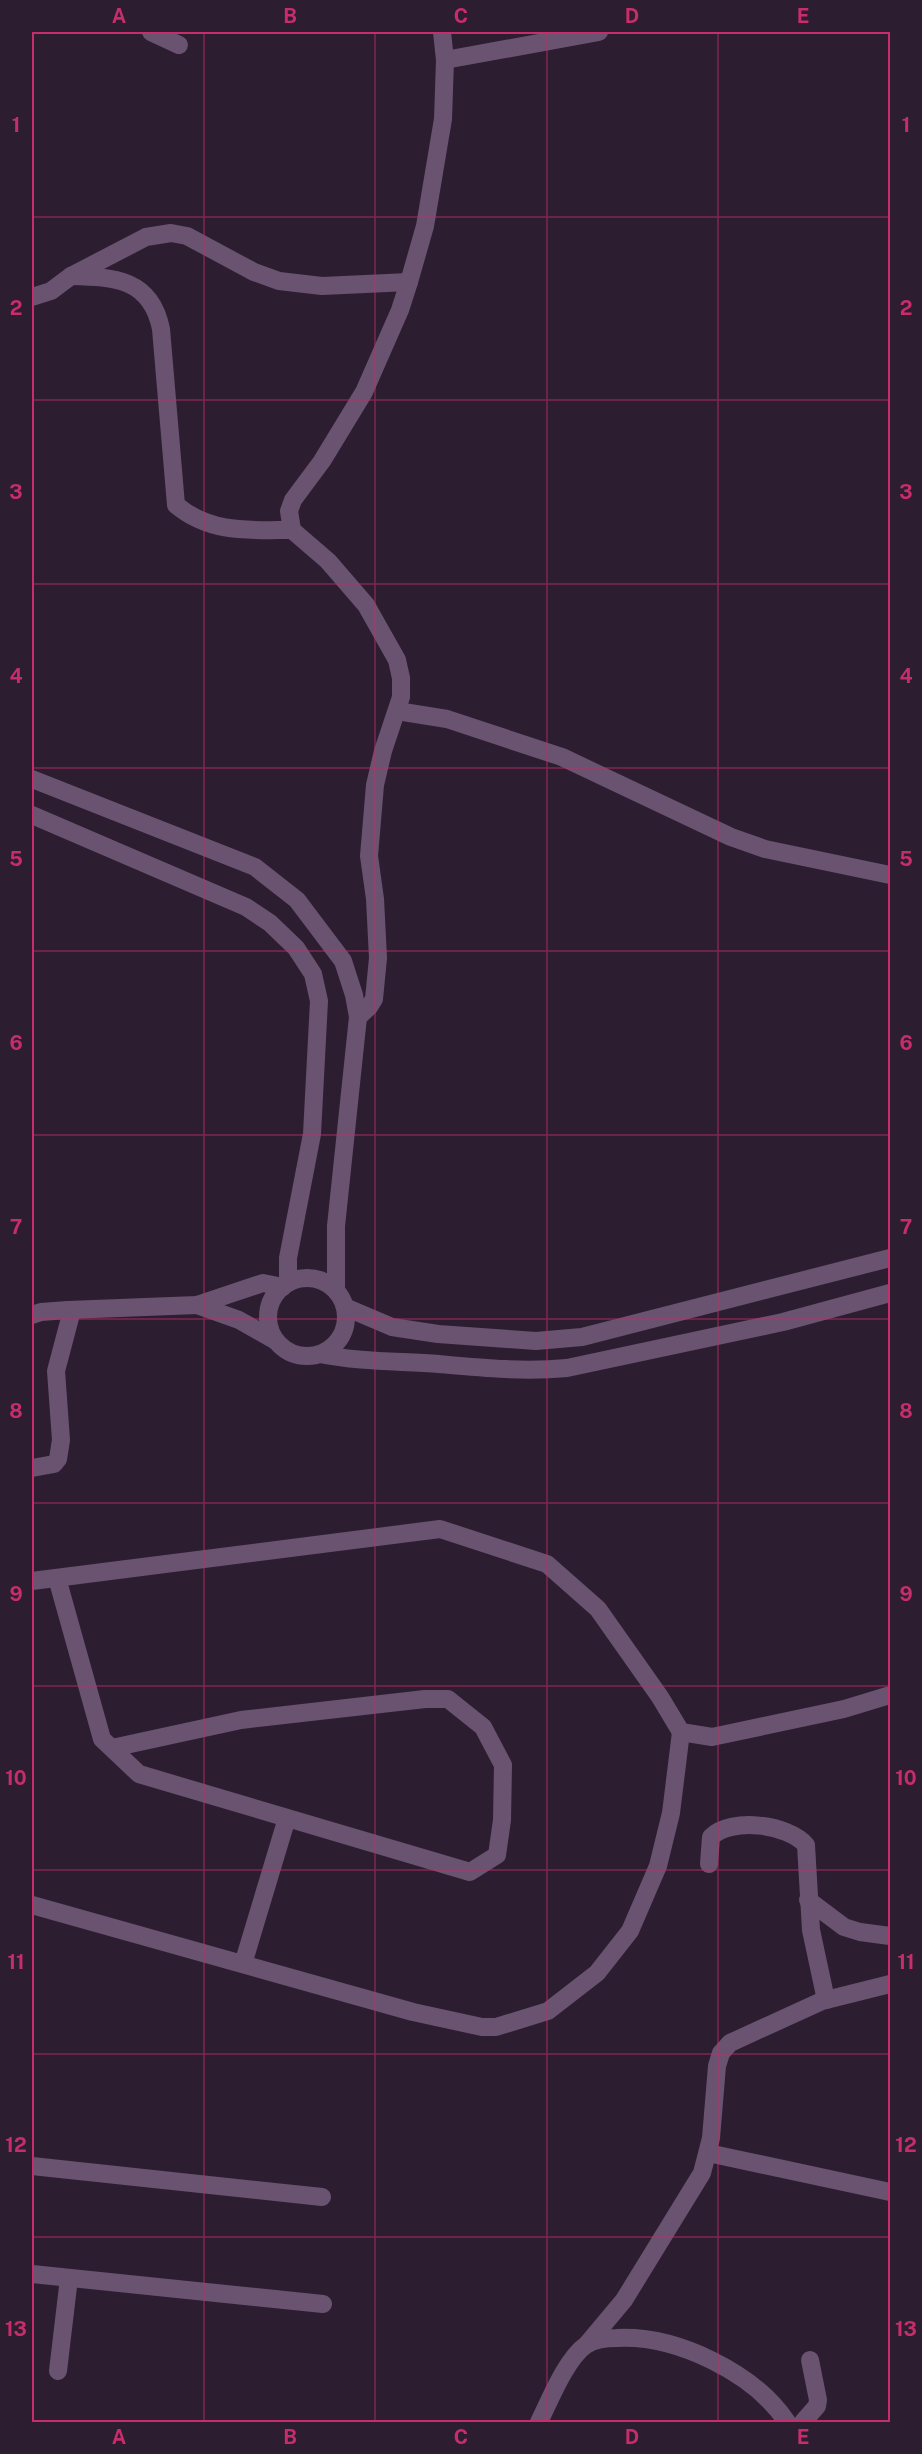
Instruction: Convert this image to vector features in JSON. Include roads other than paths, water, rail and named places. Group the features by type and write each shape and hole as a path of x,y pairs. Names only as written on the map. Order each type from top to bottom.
{"street":[{"path":"152,32 179,45"},
{"path":"358,1017 374,999 378,958 375,899 369,856 375,785 383,751 401,697 401,678 397,660 366,604 328,561 292,530 289,511 293,500 322,461 364,392 397,318 409,282 425,226 443,119 445,60 442,32"},
{"path":"445,60 599,32"},
{"path":"32,297 51,291 71,276 146,237 171,233 187,236 254,272 279,281 322,286 409,282"},
{"path":"71,276 122,280 140,290 157,311 161,329 176,505 191,518 209,525 246,530 292,530"},
{"path":"397,711 447,719 562,757 731,837 765,849 891,875"},
{"path":"32,779 255,867 297,900 343,961 354,995 358,1017 336,1226 340,1299 345,1326 336,1343 320,1354"},
{"path":"32,815 246,907 270,923 296,948 313,974 319,1001 312,1134 285,1285"},
{"path":"276,1341 269,1328 268,1312 273,1298 285,1285 298,1279 318,1280 340,1299 393,1327 430,1333 536,1341 582,1337 891,1258"},
{"path":"32,1315 68,1310 197,1305 263,1283 285,1285"},
{"path":"197,1305 239,1320 296,1354 308,1356 320,1354 382,1362 497,1370 567,1368 783,1322 891,1293"},
{"path":"32,1464 32,1468 54,1464 61,1449 56,1371 68,1326 68,1310"},
{"path":"32,1581 440,1529 547,1564 598,1608 660,1697 681,1732 671,1813 658,1866 630,1931 597,1973 548,2010 496,2027 482,2027 413,2012 32,1905"},
{"path":"57,1578 102,1739 139,1774 470,1872 496,1855 502,1820 503,1766 483,1727 448,1699 424,1699 241,1720 112,1748"},
{"path":"681,1732 712,1737 844,1709 891,1695"},
{"path":"243,1964 287,1818"},
{"path":"709,1864 710,1841 717,1831 756,1825 789,1832 806,1845 811,1930 826,2000"},
{"path":"808,1900 844,1927 860,1932 891,1936"},
{"path":"539,2422 577,2353 624,2300 702,2174 708,2153 720,2053 730,2043 826,2000 891,1984"},
{"path":"708,2153 891,2192"},
{"path":"32,2166 322,2197"},
{"path":"32,2274 323,2304"},
{"path":"58,2372 69,2278"},
{"path":"588,2343 604,2339 633,2337 687,2349 750,2384 776,2406 787,2422"},
{"path":"803,2422 817,2406 818,2400 810,2360"}]}
